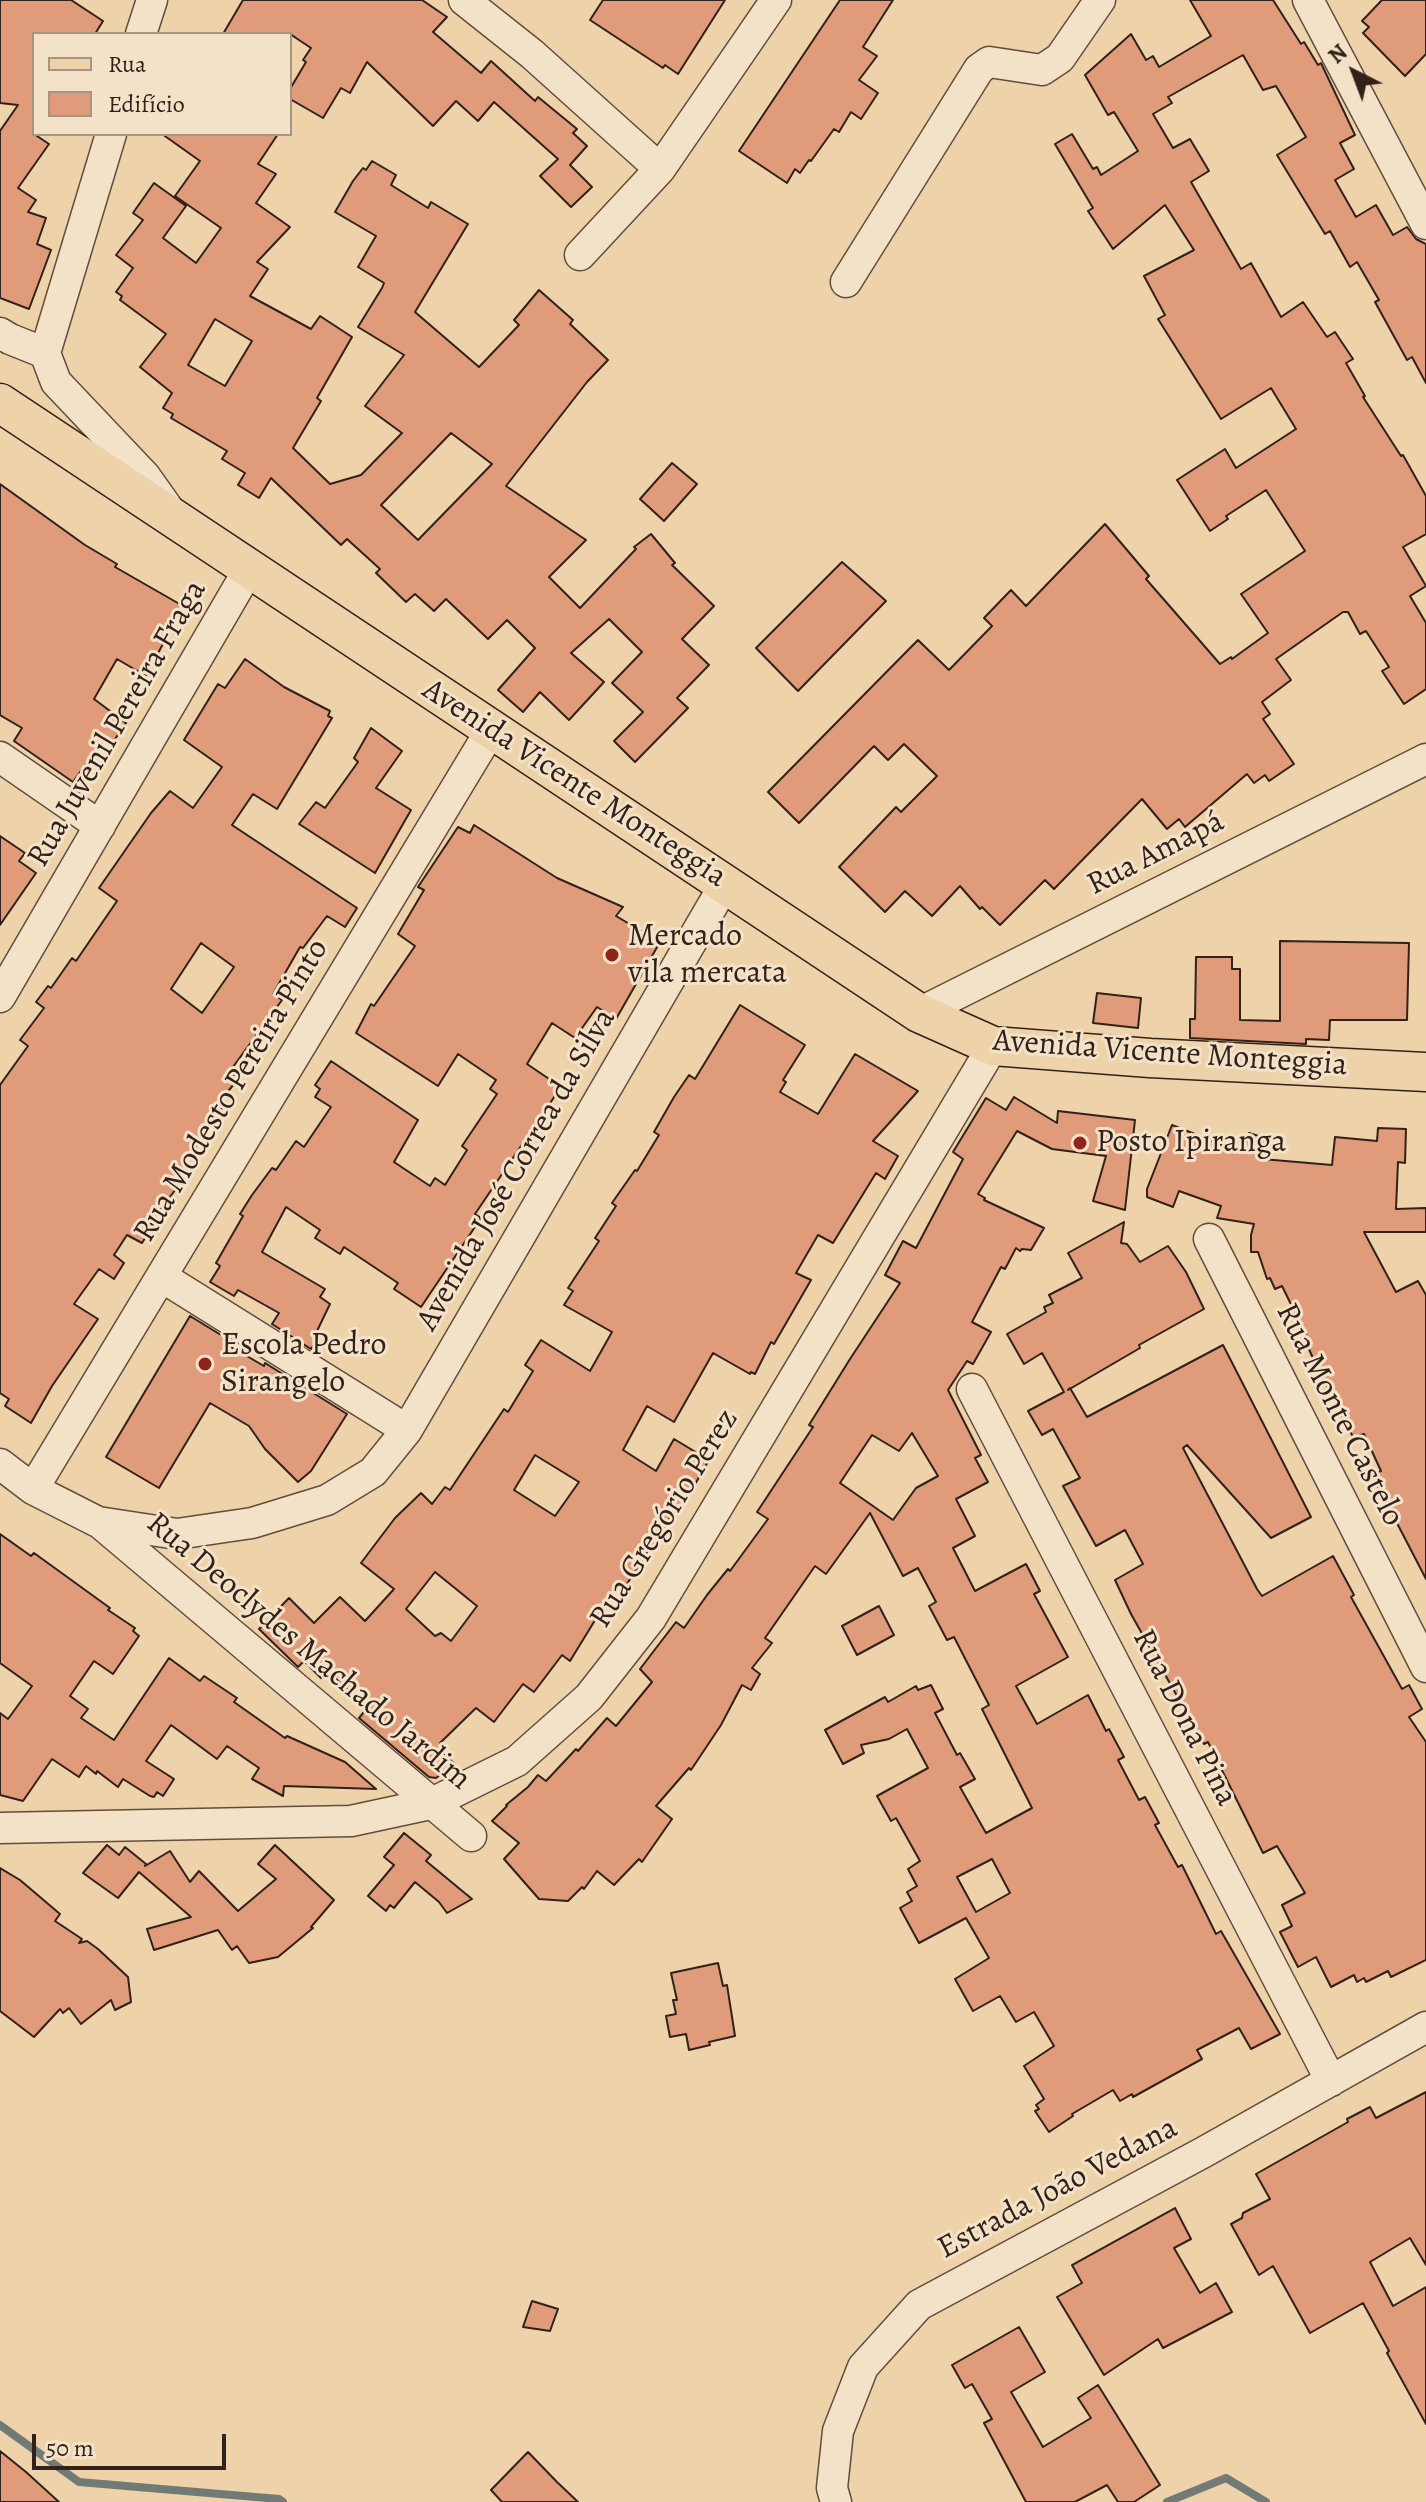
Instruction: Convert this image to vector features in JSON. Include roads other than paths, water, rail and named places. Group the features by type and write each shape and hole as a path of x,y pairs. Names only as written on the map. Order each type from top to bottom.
{"main road":[{"name":"Avenida Vicente Monteggia","path":"0,403 919,1013 993,1046 1150,1058 1426,1072"}],"street":[{"path":"142,32 152,0"},
{"path":"464,0 532,54 660,169"},
{"path":"580,255 660,169 776,0"},
{"path":"846,282 979,69 989,62 1042,70 1060,58 1100,0"},
{"path":"1308,0 1426,224"},
{"path":"110,136 45,353 56,382 145,476 174,519"},
{"path":"0,333 45,353"},
{"name":"Rua Juvenil Pereira Fraga","path":"0,997 249,569"},
{"name":"Rua Modesto Pereira Pinto","path":"33,1489 491,730"},
{"path":"0,757 100,826"},
{"name":"Rua Amapá","path":"919,1013 1426,759"},
{"name":"Avenida José Correa da Silva","path":"0,1464 33,1489 98,1522 177,1534 252,1523 327,1500 373,1472 407,1430 725,884"},
{"name":"Rua Gregório Perez","path":"0,1828 351,1821 430,1804 517,1761 589,1697 651,1618 993,1046"},
{"name":"Rua Monte Castelo","path":"1209,1239 1426,1667"},
{"path":"162,1277 407,1430"},
{"name":"Rua Dona Pina","path":"972,1389 1331,2081"},
{"name":"Rua Deoclydes Machado Jardim","path":"98,1522 471,1836"},
{"name":"Estrada João Vedana","path":"836,2502 832,2488 838,2431 863,2367 919,2305 1204,2152 1426,2027"}],"waterway":[{"path":"0,2425 79,2482 279,2499 283,2502"},
{"path":"1167,2502 1226,2478 1266,2502"}],"place":[{"name":"Mercado vila mercata","path":"612,955"},
{"name":"Posto Ipiranga","path":"1080,1143"},
{"name":"Escola Pedro Sirangelo","path":"205,1364"}]}
